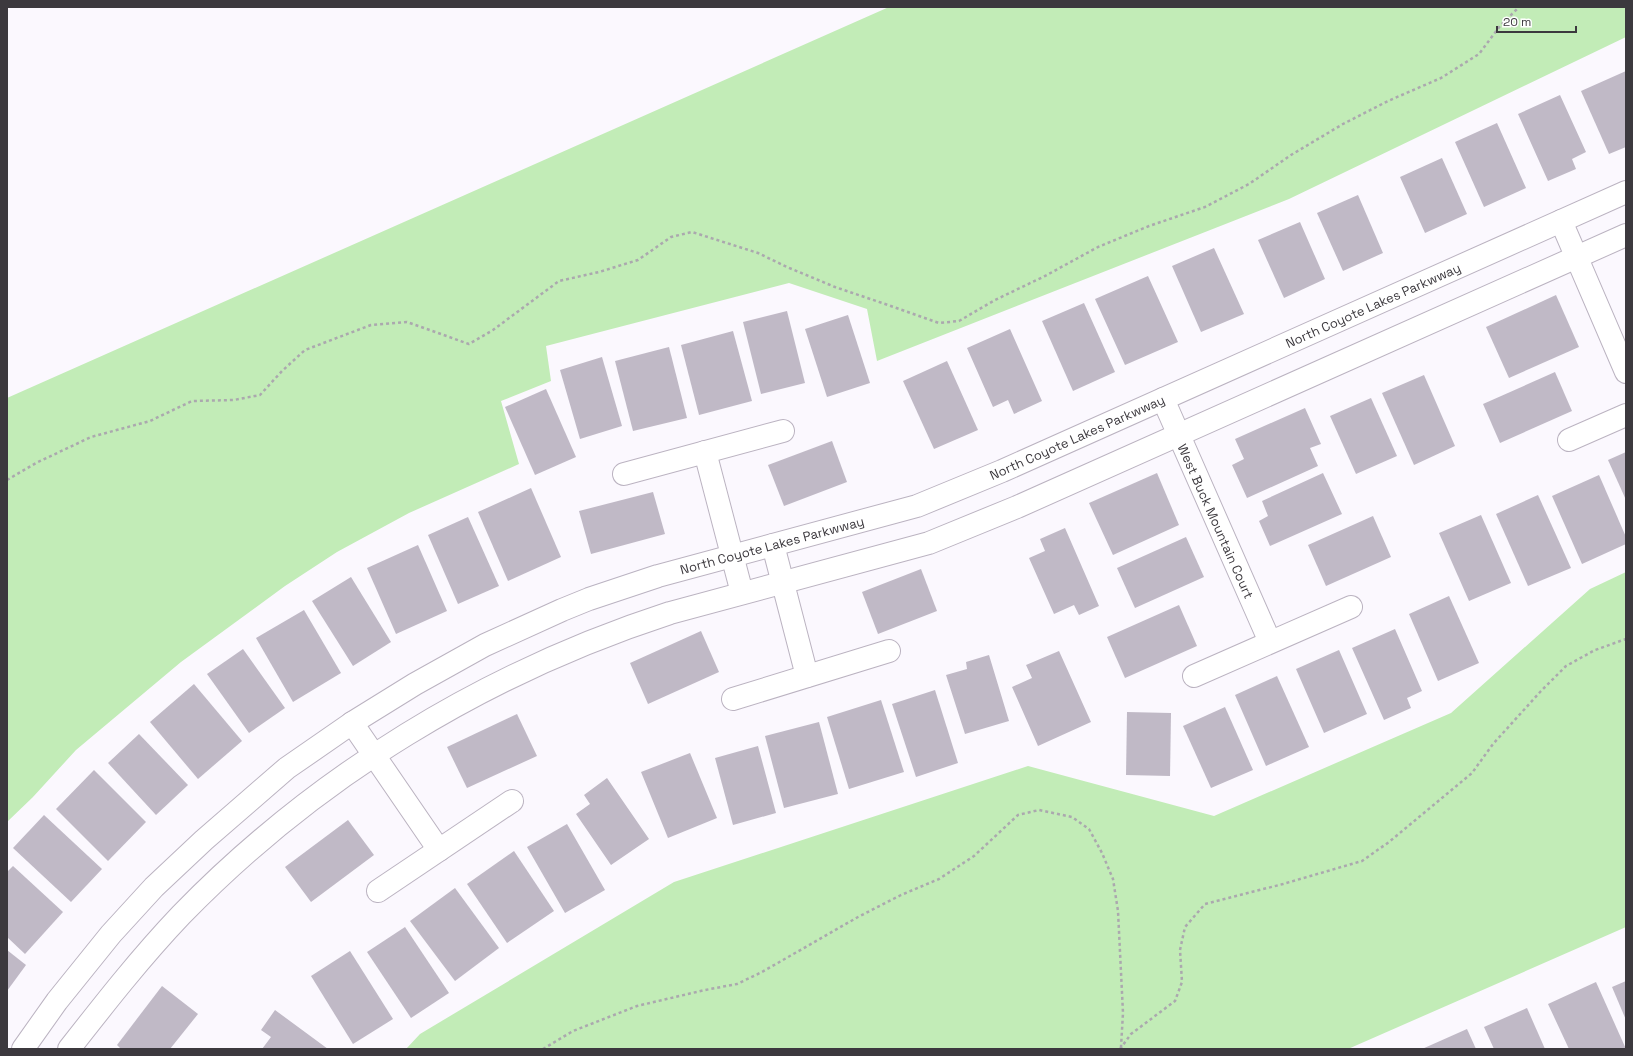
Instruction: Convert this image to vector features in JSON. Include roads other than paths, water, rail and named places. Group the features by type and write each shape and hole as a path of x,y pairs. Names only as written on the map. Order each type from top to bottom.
{"street":[{"name":"North Coyote Lakes Parkwway","path":"23,1049 90,958 154,887 204,840 288,768 352,723 415,684 485,645 562,610 658,576 917,506 1002,471 1626,192"},
{"path":"1561,221 1626,372"},
{"path":"69,1049 140,960 208,889 311,798 373,754 503,680 577,646 670,613 929,543 1017,507 1626,235"},
{"name":"West Buck Mountain Court","path":"1163,399 1270,642"},
{"path":"1569,440 1626,415"},
{"path":"624,474 783,432"},
{"path":"705,452 742,593"},
{"path":"773,545 807,676"},
{"path":"1194,676 1351,607"},
{"path":"733,699 889,651"},
{"path":"352,723 439,850"},
{"path":"378,891 512,801"}]}
